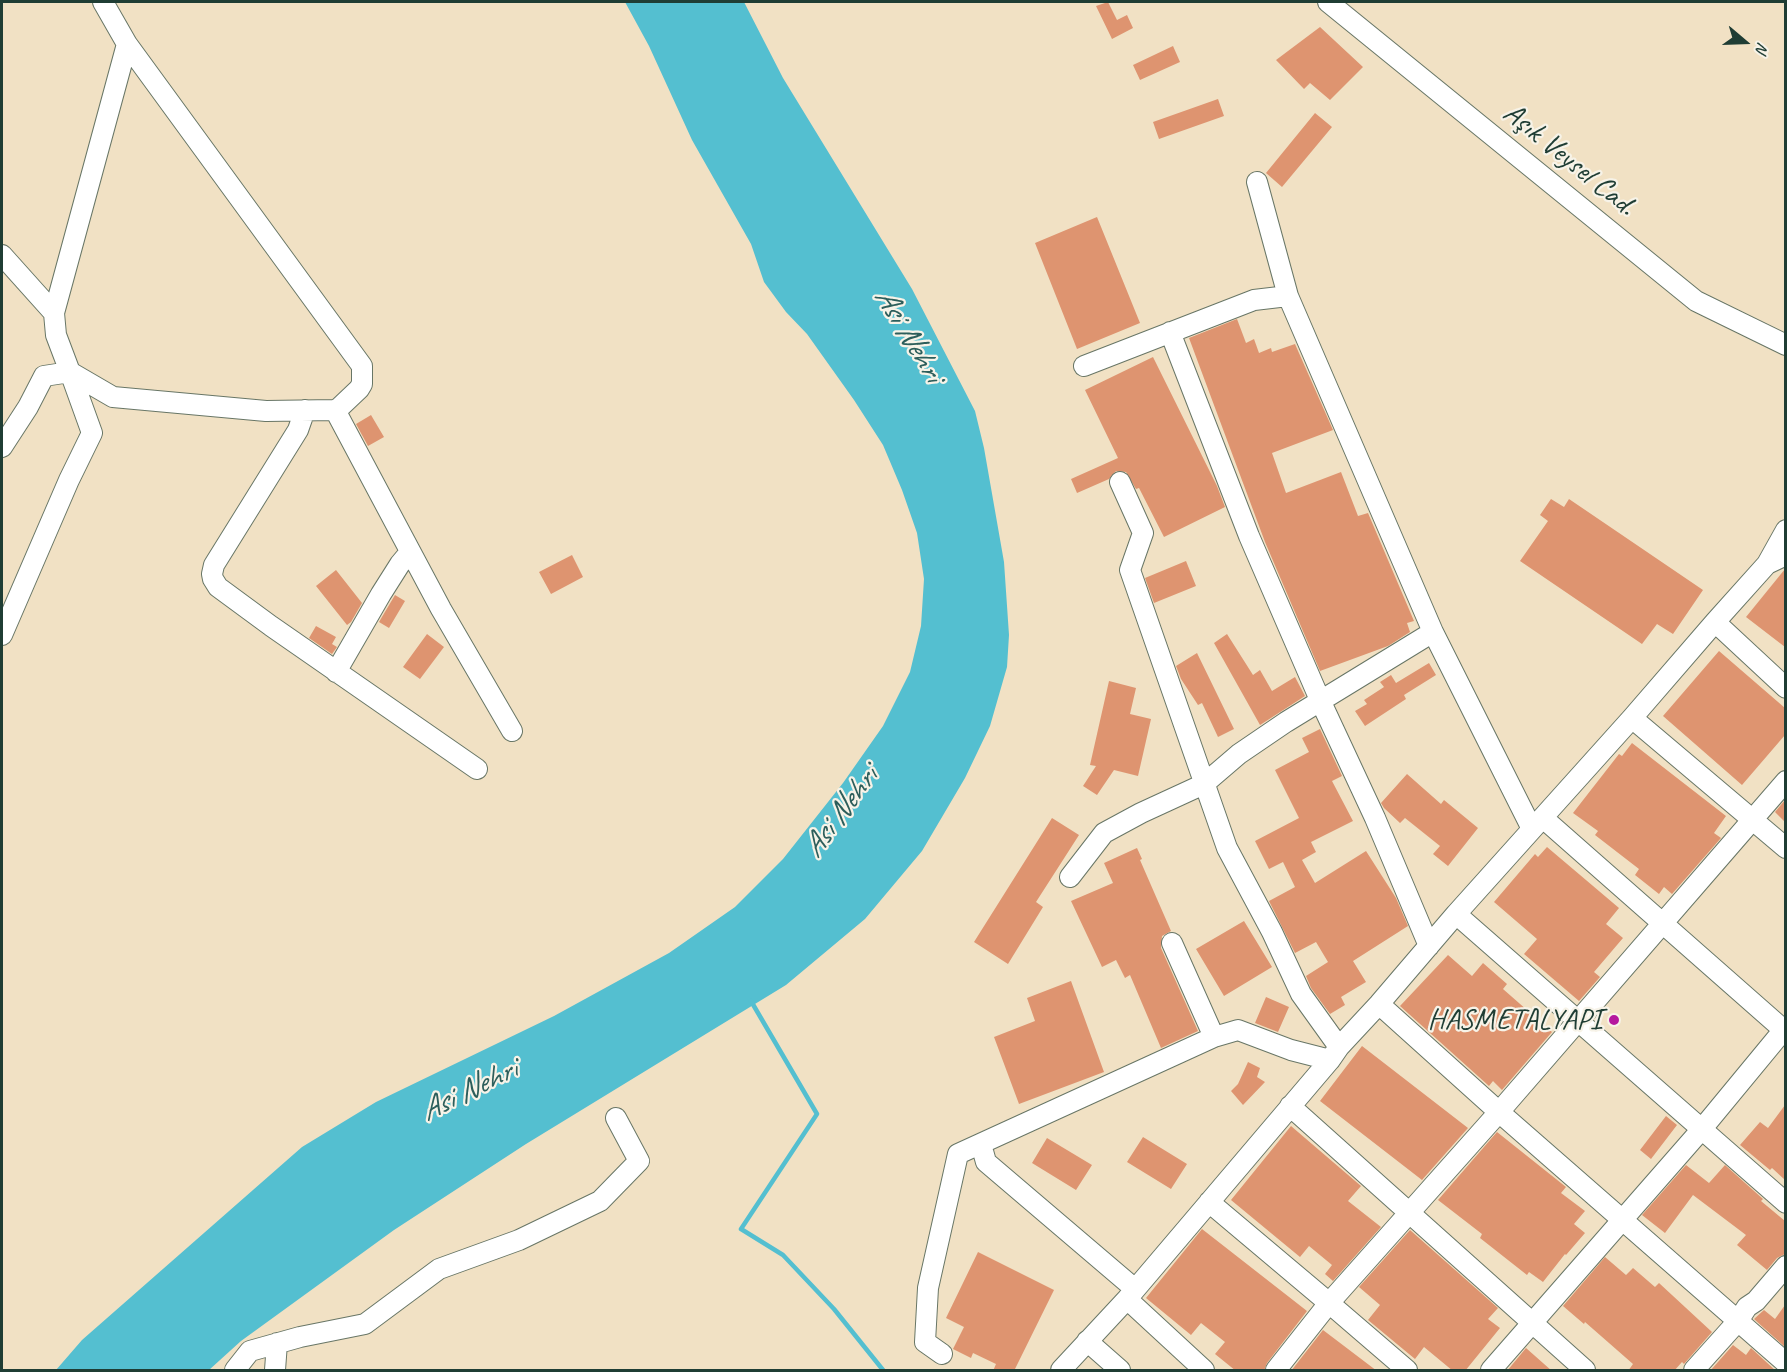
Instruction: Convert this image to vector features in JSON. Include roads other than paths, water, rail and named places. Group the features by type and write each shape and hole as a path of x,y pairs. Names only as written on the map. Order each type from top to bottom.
{"street":[{"path":"2,447 28,407 44,375 70,372 113,398 266,411 335,410 357,392 362,384 362,366 127,44 104,2"},
{"name":"Aşık Veysel Cad.","path":"1328,2 1696,302 1785,345"},
{"path":"2,635 69,480 92,433 56,335 54,313 127,44"},
{"path":"1257,182 1288,296 1433,632 1537,824 1663,923 1785,1030 1491,1371"},
{"path":"2,255 54,313"},
{"path":"1084,366 1254,300 1288,296"},
{"path":"1170,332 1249,536 1320,700 1375,818 1429,946"},
{"path":"335,410 410,552 512,731"},
{"path":"306,411 298,430 214,565 212,574 218,587 477,769"},
{"path":"1120,482 1143,532 1130,570 1227,848 1334,1054"},
{"path":"1061,1371 1131,1294 1456,914 1767,564 1785,530"},
{"path":"336,672 381,594 410,552"},
{"path":"1767,564 1785,555"},
{"path":"1715,621 1785,688"},
{"path":"1070,877 1104,833 1204,784 1239,754 1320,700 1433,632"},
{"path":"1632,718 1753,819 1785,849"},
{"path":"1276,1371 1329,1303 1410,1214 1785,781"},
{"path":"1456,914 1785,1203"},
{"path":"1172,943 1214,1037"},
{"path":"1379,1004 1785,1363"},
{"path":"942,1354 925,1342 928,1288 958,1154 1214,1037 1238,1030 1291,1050 1334,1054"},
{"path":"1290,1106 1585,1371"},
{"path":"235,1371 250,1351 300,1337 365,1324 439,1269 519,1240 600,1201 639,1161 616,1118"},
{"path":"981,1144 986,1162 1131,1294 1204,1371"},
{"path":"1209,1202 1407,1371"},
{"path":"1694,1371 1738,1321 1746,1307 1756,1301 1785,1266"},
{"path":"1087,1341 1120,1371"},
{"path":"275,1371 277,1343"}],"water":[{"name":"Asi Nehri","path":"625,2 744,2 783,78 912,289 975,411 984,448 1004,562 1009,635 1007,667 990,726 965,778 922,851 865,919 786,985 526,1144 394,1230 241,1341 209,1370 56,1370 82,1340 302,1147 376,1102 554,1016 669,953 735,907 783,859 843,783 883,726 910,672 921,626 924,579 917,533 883,445 807,334 786,312 764,282 751,244 692,140 649,46"}],"waterway":[{"path":"751,1001 817,1114 741,1229 783,1255 834,1309 883,1370"}],"place":[{"name":"HASMETALYAPI","path":"1614,1020"}]}
